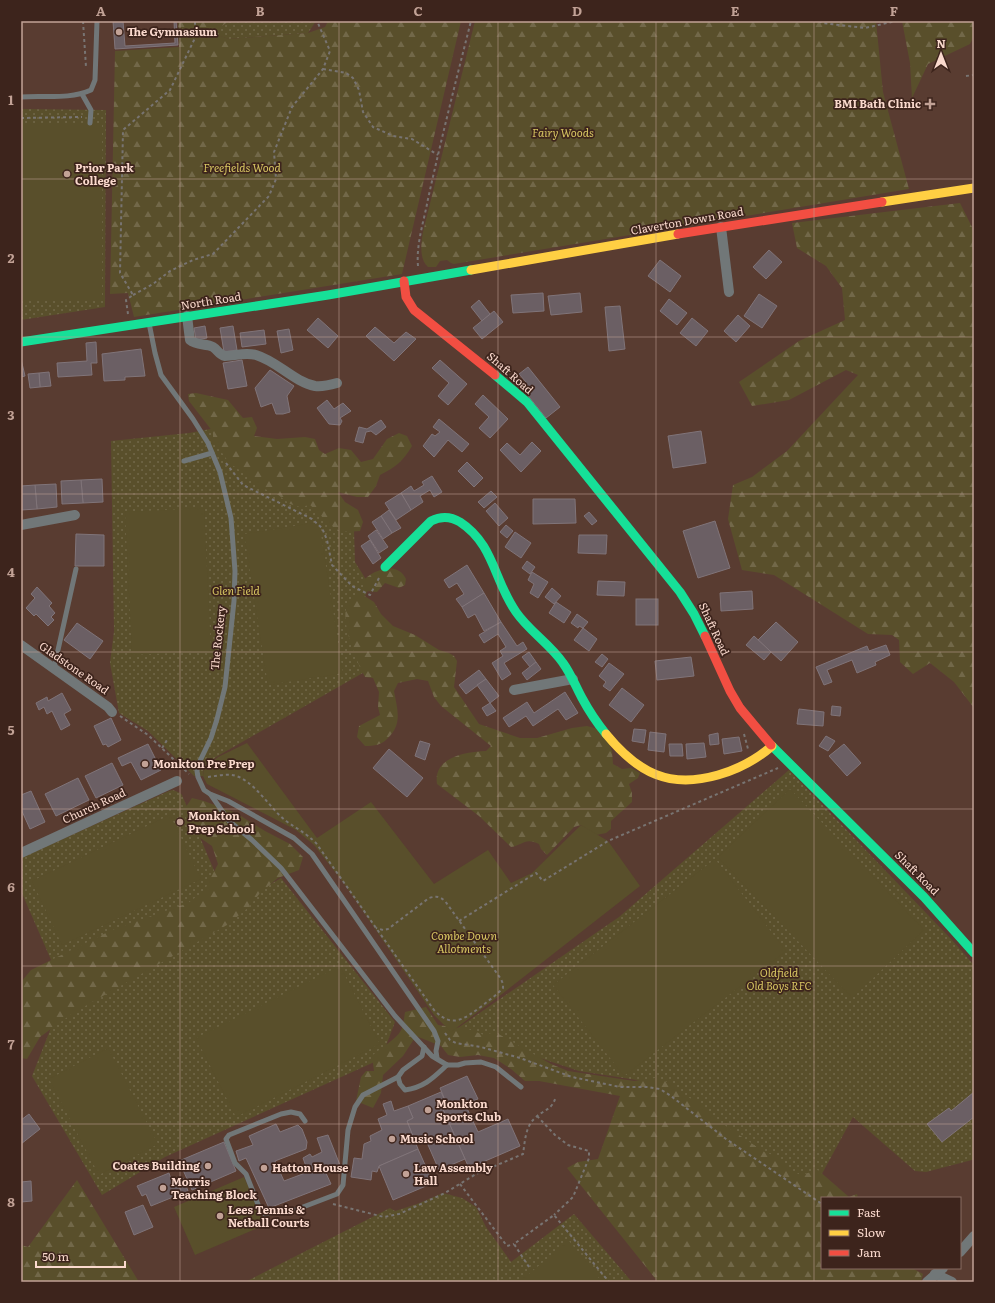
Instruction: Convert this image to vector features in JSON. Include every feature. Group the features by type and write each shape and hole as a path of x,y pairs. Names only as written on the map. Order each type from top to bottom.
{"street":[{"name":"Claverton Down Road","path":"404,281 721,228 974,188"},
{"path":"721,228 729,292"},
{"name":"North Road","path":"21,342 328,295 404,281"},
{"name":"Shaft Road","path":"404,281 406,301 414,310 527,402 692,607 726,683 754,725 772,746 924,897 974,954"},
{"path":"187,316 190,340 195,344 209,346 226,356 248,354 258,356 268,360 305,382 316,386 337,383"},
{"path":"21,525 75,515"},
{"path":"385,567 438,517 454,519 469,529 479,538 484,546 511,606 557,654 573,679 594,718 618,747 635,762 649,771 669,779 689,780 707,778 728,772 752,762 772,746"},
{"name":"Gladstone Road","path":"21,646 108,707 112,712"},
{"path":"514,690 573,679"},
{"name":"Church Road","path":"21,853 177,781"},
{"path":"961,1251 974,1236"},
{"path":"927,1282 939,1271 952,1282"}],"lane":[{"path":"21,97 68,96 82,94 91,90 95,80 97,21"},
{"path":"82,94 90,110 90,123"},
{"name":"The Rockery","path":"149,322 161,375 193,419 208,443 222,478 231,518 234,601 225,688 215,725 198,765 197,771 200,782"},
{"path":"184,461 212,453"},
{"path":"54,668 76,569"},
{"path":"200,782 204,790 210,794 228,801 294,838 312,854 434,1031 438,1041 436,1051 437,1058"},
{"path":"210,794 229,821 252,840 281,868 395,1016 432,1056 447,1065 481,1062 496,1067 522,1088"},
{"path":"305,1121 300,1114 291,1112 281,1114 229,1135 226,1139 235,1163 246,1174 259,1208 263,1213 268,1214 280,1211 290,1212 337,1194 343,1185 348,1130 355,1107 363,1095 398,1077 403,1070 422,1056 424,1047"},
{"path":"398,1077 400,1084 406,1090 418,1088 434,1077 447,1065"}],"path":[{"path":"83,21 85,65 88,69"},
{"path":"133,295 120,273 123,130 170,90 195,38 195,21"},
{"path":"130,325 126,300 153,284 170,271 193,260 213,254 269,196 276,179 274,152 292,107 323,69 330,51 318,21"},
{"path":"419,279 418,259 420,243 438,155 471,21"},
{"path":"819,21 822,23 865,28 896,21"},
{"path":"323,69 346,73 353,78 359,90 363,112 373,127 393,136 412,139 438,155"},
{"path":"966,76 974,75"},
{"path":"21,118 90,117"},
{"path":"224,460 243,485 312,519 322,528 332,565 339,574 358,590 370,595 373,590"},
{"path":"112,712 148,735 193,777 190,781 200,782 225,775 233,775 241,778 264,797 286,821 307,834 321,848 376,928 434,1010 444,1019 458,1021 466,1018 500,992 503,988 501,979 441,897 436,896 429,898 388,929 383,930 376,928"},
{"path":"162,748 167,740"},
{"path":"459,921 536,873 543,881 608,841 788,762"},
{"path":"442,1029 450,1040 456,1043 481,1047 520,1058 572,1077 620,1087 648,1086 660,1090 671,1096 726,1139 821,1203"},
{"path":"331,1196 334,1204 384,1217 399,1214 417,1207 476,1174 523,1154 528,1128 534,1118 554,1105 556,1096"},
{"path":"460,1184 507,1246 514,1244 554,1215 573,1197 589,1158 589,1151 568,1145 555,1135 537,1116"},
{"path":"554,1215 609,1282"},
{"path":"514,1244 529,1267"}],"green space":[{"name":"Freefields Wood","path":"178,21 229,21 212,33 229,39 308,33 325,27 328,21 461,21 402,274 134,317 128,293 110,294 115,51 179,47"},
{"path":"229,21 316,21 308,33 229,39 211,33"},
{"name":"Fairy Woods","path":"475,21 876,21 883,92 909,189 454,264 447,260 440,261 436,267 428,267 423,260 422,255 421,246 423,232"},
{"path":"902,21 974,21 974,36 970,44 928,64 912,98 910,63"},
{"path":"21,109 106,110 105,307 21,320"},
{"path":"21,123 102,123 102,301 21,301"},
{"path":"960,203 974,231 974,708 954,682 930,663 913,674 900,662 899,640 892,635 868,634 774,575 742,570 728,519 733,485 752,477 787,451 858,375 846,370 789,400 752,406 739,382 799,341 845,320 842,288 826,266 797,248 792,223"},
{"path":"196,393 228,400 243,418 252,417 257,428 254,436 277,439 305,437 315,439 319,450 325,454 339,448 351,450 361,462 373,459 387,439 399,433 407,436 412,446 399,463 380,475 376,486 368,497 357,497 338,492 345,502 358,510 363,522 360,531 341,531 332,526 310,505 300,507 290,504 277,494 257,486 237,468 230,464 213,440 213,432 189,401 188,394"},
{"name":"Glen Field","path":"232,425 354,530 355,562 370,586 356,615 368,670 216,757 204,767 203,776 194,776 148,731 119,713 110,663 114,631 111,441 189,433"},
{"path":"204,508 211,651 132,655 125,512"},
{"path":"319,522 343,673 268,685 244,534"},
{"path":"389,568 397,570 403,574 406,579 405,585 399,588 385,583 377,592 366,591 363,595 374,602 381,614 393,626 415,635 439,650 454,656 457,661 454,687 479,724 520,738 537,738 572,728 587,726 598,729 609,744 612,751 613,764 622,769 631,768 640,773 638,778 629,784 632,793 632,802 611,821 611,829 606,833 596,835 581,825 574,827 547,855 541,849 539,844 530,841 511,847 479,816 437,784 437,775 445,762 460,755 486,751 491,746 441,706 434,697 428,681 417,679 398,683 394,691 398,716 396,727 386,740 378,745 365,746 357,737 359,726 380,715 378,707 379,692 373,678 365,677 358,662 350,642 345,613 348,604 363,587 363,581 374,572"},
{"name":"Combe Down Allotments","path":"247,743 317,838 371,802 434,884 488,850 511,883 532,873 581,825 608,841 640,886 451,1032 434,1015 343,882 314,845 296,830 207,784 203,776 204,769 218,757"},
{"name":"Oldfield Old Boys RFC","path":"789,770 951,939 974,965 974,1159 972,1160 926,1172 915,1171 853,1117 812,1192 643,1081 579,1071 452,1032 619,917"},
{"path":"790,789 924,930 852,998 718,857"},
{"path":"173,790 182,795 230,908 281,878 395,1022 381,1059 165,1157 102,1195 32,1076 65,992 21,891 21,858"},
{"path":"192,798 236,813 290,844 303,857 299,870 278,878 260,893 249,907 227,925 73,1013 40,1037 27,1059 21,1058 21,982 31,970 112,930 188,903 204,891 218,864 212,846 193,833 183,811"},
{"path":"170,815 201,879 62,945 32,881"},
{"path":"715,859 786,951 624,1076 553,985"},
{"path":"340,966 380,1044 236,1117 196,1038"},
{"path":"426,1007 438,1025 468,1029 484,1035 495,1032 551,1064 568,1071 634,1081 655,1078 671,1083 683,1096 699,1101 711,1116 766,1153 778,1156 789,1170 801,1175 818,1170 849,1197 821,1197 821,1269 914,1269 923,1274 921,1282 658,1282 567,1168 578,1162 598,1159 620,1096 539,1081 525,1081 511,1069 494,1058 478,1055 460,1057 448,1055 441,1046 416,1036 403,1056 383,1075 381,1093 373,1108 356,1101 361,1077 366,1071 374,1071 372,1056 400,1032 405,1012"},
{"path":"108,1048 158,1144 99,1175 49,1079"},
{"name":"Lees Tennis & Netball Courts","path":"244,1177 265,1225 195,1255 174,1207"},
{"path":"77,1180 139,1282 21,1282 21,1245 28,1247"},
{"path":"443,1193 462,1198 476,1207 486,1227 511,1262 574,1214 632,1282 245,1282 390,1208 395,1211"},
{"path":"857,1194 858,1197 849,1197"},
{"path":"569,1241 602,1282 519,1282"}],"building":[{"name":"The Gymnasium","path":"113,21 123,21 125,46 175,43 174,21 176,21 178,45 115,49"},
{"path":"769,250 782,262 766,279 753,267"},
{"path":"660,260 681,276 670,292 648,276"},
{"path":"543,293 544,311 513,313 511,295"},
{"path":"580,293 582,312 551,315 548,296"},
{"path":"759,294 777,306 762,328 744,316"},
{"path":"669,299 687,313 677,325 660,311"},
{"path":"479,300 490,314 482,321 471,307"},
{"path":"620,306 625,349 609,351 605,307"},
{"path":"494,311 503,322 482,339 473,328"},
{"path":"738,315 750,326 736,342 724,331"},
{"path":"318,318 338,336 328,348 307,330"},
{"path":"692,318 708,331 696,346 680,333"},
{"path":"205,326 207,338 196,340 194,328"},
{"path":"233,326 237,350 224,352 220,328"},
{"path":"375,327 394,343 406,332 416,339 394,361 366,336"},
{"path":"289,329 293,350 281,353 277,331"},
{"path":"264,330 266,344 242,347 240,333"},
{"path":"96,342 97,363 91,363 92,375 58,377 57,363 87,361 86,343"},
{"path":"141,349 145,376 125,377 125,380 104,381 102,354"},
{"path":"21,359 25,376 21,377"},
{"path":"242,360 247,386 228,389 223,363"},
{"path":"440,360 467,384 448,405 438,396 449,383 432,368"},
{"path":"528,367 560,407 546,418 521,387 526,382 519,374"},
{"path":"270,370 294,386 287,396 290,412 276,414 272,403 261,407 255,388"},
{"path":"49,372 51,386 40,387 39,373"},
{"path":"39,373 40,387 30,388 28,374"},
{"path":"483,395 508,419 490,438 479,428 489,417 475,404"},
{"path":"327,400 334,409 343,403 351,411 340,418 342,421 340,425 329,424 317,408"},
{"path":"439,419 469,444 462,452 448,440 434,457 423,446 432,434 435,436 440,432 433,427"},
{"path":"381,420 386,427 376,435 371,431 366,432 363,443 355,441 359,427 367,429"},
{"path":"701,431 706,463 673,468 668,436"},
{"path":"532,442 541,451 521,472 500,450 507,443 520,455"},
{"path":"467,462 483,478 474,487 458,471"},
{"path":"432,476 442,492 434,497 430,490 420,496 423,502 411,510 401,493 411,486 414,491 424,485 422,482"},
{"path":"102,479 103,502 83,503 81,480"},
{"path":"81,480 83,503 62,504 61,481"},
{"path":"56,484 57,507 37,509 35,485"},
{"path":"35,485 37,509 21,510 21,486"},
{"path":"491,491 497,497 484,508 478,502"},
{"path":"401,493 411,510 396,520 385,503"},
{"path":"533,499 575,499 576,523 533,524"},
{"path":"495,503 508,518 499,526 486,511"},
{"path":"389,510 401,528 392,533 381,516"},
{"path":"589,512 597,521 592,525 584,516"},
{"path":"381,516 392,533 383,539 372,522"},
{"path":"715,521 730,568 698,578 683,531"},
{"path":"506,525 513,531 507,538 500,532"},
{"path":"376,530 388,547 379,553 368,536"},
{"path":"515,532 531,543 521,558 505,547"},
{"path":"76,534 104,535 104,566 75,566"},
{"path":"579,535 607,535 606,554 578,553"},
{"path":"370,540 381,558 373,564 361,546"},
{"path":"527,561 535,567 530,574 522,568"},
{"path":"467,565 484,593 462,607 456,599 464,594 457,583 449,588 444,580"},
{"path":"532,572 548,582 538,598 530,593 534,584 528,580"},
{"path":"598,581 625,582 624,596 597,595"},
{"path":"37,587 52,603 49,606 55,613 51,617 54,620 48,626 36,614 34,616 26,608 35,598 31,594"},
{"path":"552,588 561,596 554,604 545,597"},
{"path":"752,591 753,609 721,611 720,593"},
{"path":"484,593 501,622 484,631 475,614 468,618 462,607"},
{"path":"636,599 658,599 658,625 636,625"},
{"path":"556,602 571,612 564,623 549,613"},
{"path":"577,614 588,622 583,628 579,626 578,628 571,623"},
{"path":"501,622 517,646 523,642 527,649 504,663 511,674 502,680 492,663 503,656 500,651 506,647 498,634 484,643 479,635"},
{"path":"776,622 798,642 781,661 758,640"},
{"path":"77,623 103,641 90,659 64,640"},
{"path":"583,628 597,639 589,651 574,640"},
{"path":"754,636 771,652 764,660 746,645"},
{"path":"886,645 890,655 875,662 876,665 857,673 852,660 827,670 832,682 824,685 816,667 867,646 869,651"},
{"path":"529,652 536,662 530,667 522,657"},
{"path":"602,654 608,659 602,667 595,662"},
{"path":"691,657 694,676 657,680 655,661"},
{"path":"536,662 541,669 527,680 522,673"},
{"path":"609,663 624,674 610,691 603,686 606,682 599,676"},
{"path":"479,670 486,679 466,694 459,685"},
{"path":"486,679 499,696 490,703 477,685"},
{"path":"622,688 644,705 631,722 609,705"},
{"path":"565,692 578,713 566,720 558,709 533,726 526,716 509,727 503,718 527,702 534,713"},
{"path":"62,693 71,710 64,714 70,725 61,730 52,711 47,714 44,707 39,710 36,703 47,697 48,701"},
{"path":"490,703 496,711 487,716 482,708"},
{"path":"832,706 841,707 840,716 831,715"},
{"path":"799,709 824,712 823,726 797,724"},
{"path":"111,718 121,740 108,747 106,744 103,745 94,726"},
{"path":"634,729 646,730 644,743 632,741"},
{"path":"650,732 666,734 664,752 648,750"},
{"path":"718,733 719,744 710,745 709,735"},
{"path":"826,736 835,741 828,751 819,746"},
{"path":"739,737 742,751 724,754 722,739"},
{"path":"420,741 430,744 425,760 415,756"},
{"path":"704,743 706,757 687,759 686,744"},
{"name":"Monkton Pre Prep","path":"148,744 161,770 141,780 131,762 122,766 118,758"},
{"path":"669,744 682,744 683,756 670,756"},
{"path":"844,744 861,763 847,776 829,756"},
{"path":"389,749 423,778 407,797 373,768"},
{"path":"112,763 123,785 96,798 85,776"},
{"path":"78,778 89,800 56,816 45,794"},
{"path":"31,791 45,822 30,829 21,809 21,795"},
{"path":"467,1076 478,1099 465,1104 478,1132 508,1119 520,1146 469,1168 442,1107 447,1105 440,1088"},
{"path":"441,1092 447,1105 442,1107 465,1159 439,1170 425,1138 415,1142 407,1121 413,1118 408,1106"},
{"path":"974,1092 974,1117 942,1142 927,1124 949,1108 951,1111"},
{"name":"Music School","path":"391,1101 394,1111 408,1106 413,1118 407,1121 418,1149 379,1166 377,1172 372,1171 371,1180 351,1177 354,1158 362,1159 364,1144 371,1141 370,1136 382,1130 378,1119 387,1115 383,1104"},
{"path":"29,1114 40,1129 21,1144 21,1120"},
{"name":"Hatton House","path":"276,1124 280,1132 298,1125 302,1129 307,1142 306,1149 275,1161 284,1181 308,1172 303,1158 310,1154 312,1157 322,1152 317,1138 328,1135 340,1165 325,1171 331,1184 269,1208 246,1158 239,1161 236,1151 253,1145 249,1136"},
{"name":"Coates Building","path":"224,1142 236,1171 192,1190 179,1161"},
{"name":"Law Assembly Hall","path":"418,1149 433,1183 393,1200 379,1166"},
{"name":"Morris Teaching Block","path":"169,1173 172,1182 183,1178 188,1191 151,1206 146,1194 142,1196 137,1186"},
{"path":"31,1181 32,1201 21,1202 21,1182"},
{"path":"143,1205 153,1227 134,1235 125,1212"}],"traffic: fast":[{"path":"21,342 328,295 471,270"},
{"path":"495,375 527,402 680,592 694,614 705,636"},
{"path":"385,567 431,521 446,517 460,522 480,541 487,552 503,588 516,612 521,619 558,656 571,676 587,708 606,734"},
{"path":"771,745 924,897 974,953"}],"traffic: slow":[{"path":"882,202 974,188"},
{"path":"471,270 678,234"},
{"path":"606,734 618,748 643,768 669,778 684,780 700,779 733,770 747,764 772,746"}],"traffic: jam":[{"path":"678,234 882,202"},
{"path":"404,281 406,297 414,310 495,375"},
{"path":"705,636 730,691 740,708 771,745"}],"place":[{"name":"The Gymnasium","path":"119,32"},
{"name":"BMI Bath Clinic","path":"930,104"},
{"name":"Prior Park College","path":"67,174"},
{"name":"Monkton Pre Prep","path":"145,764"},
{"name":"Monkton Prep School","path":"180,822"},
{"name":"Monkton Sports Club","path":"428,1110"},
{"name":"Music School","path":"392,1139"},
{"name":"Coates Building","path":"208,1166"},
{"name":"Hatton House","path":"264,1168"},
{"name":"Law Assembly Hall","path":"406,1174"},
{"name":"Morris Teaching Block","path":"163,1188"},
{"name":"Lees Tennis & Netball Courts","path":"220,1216"}]}
